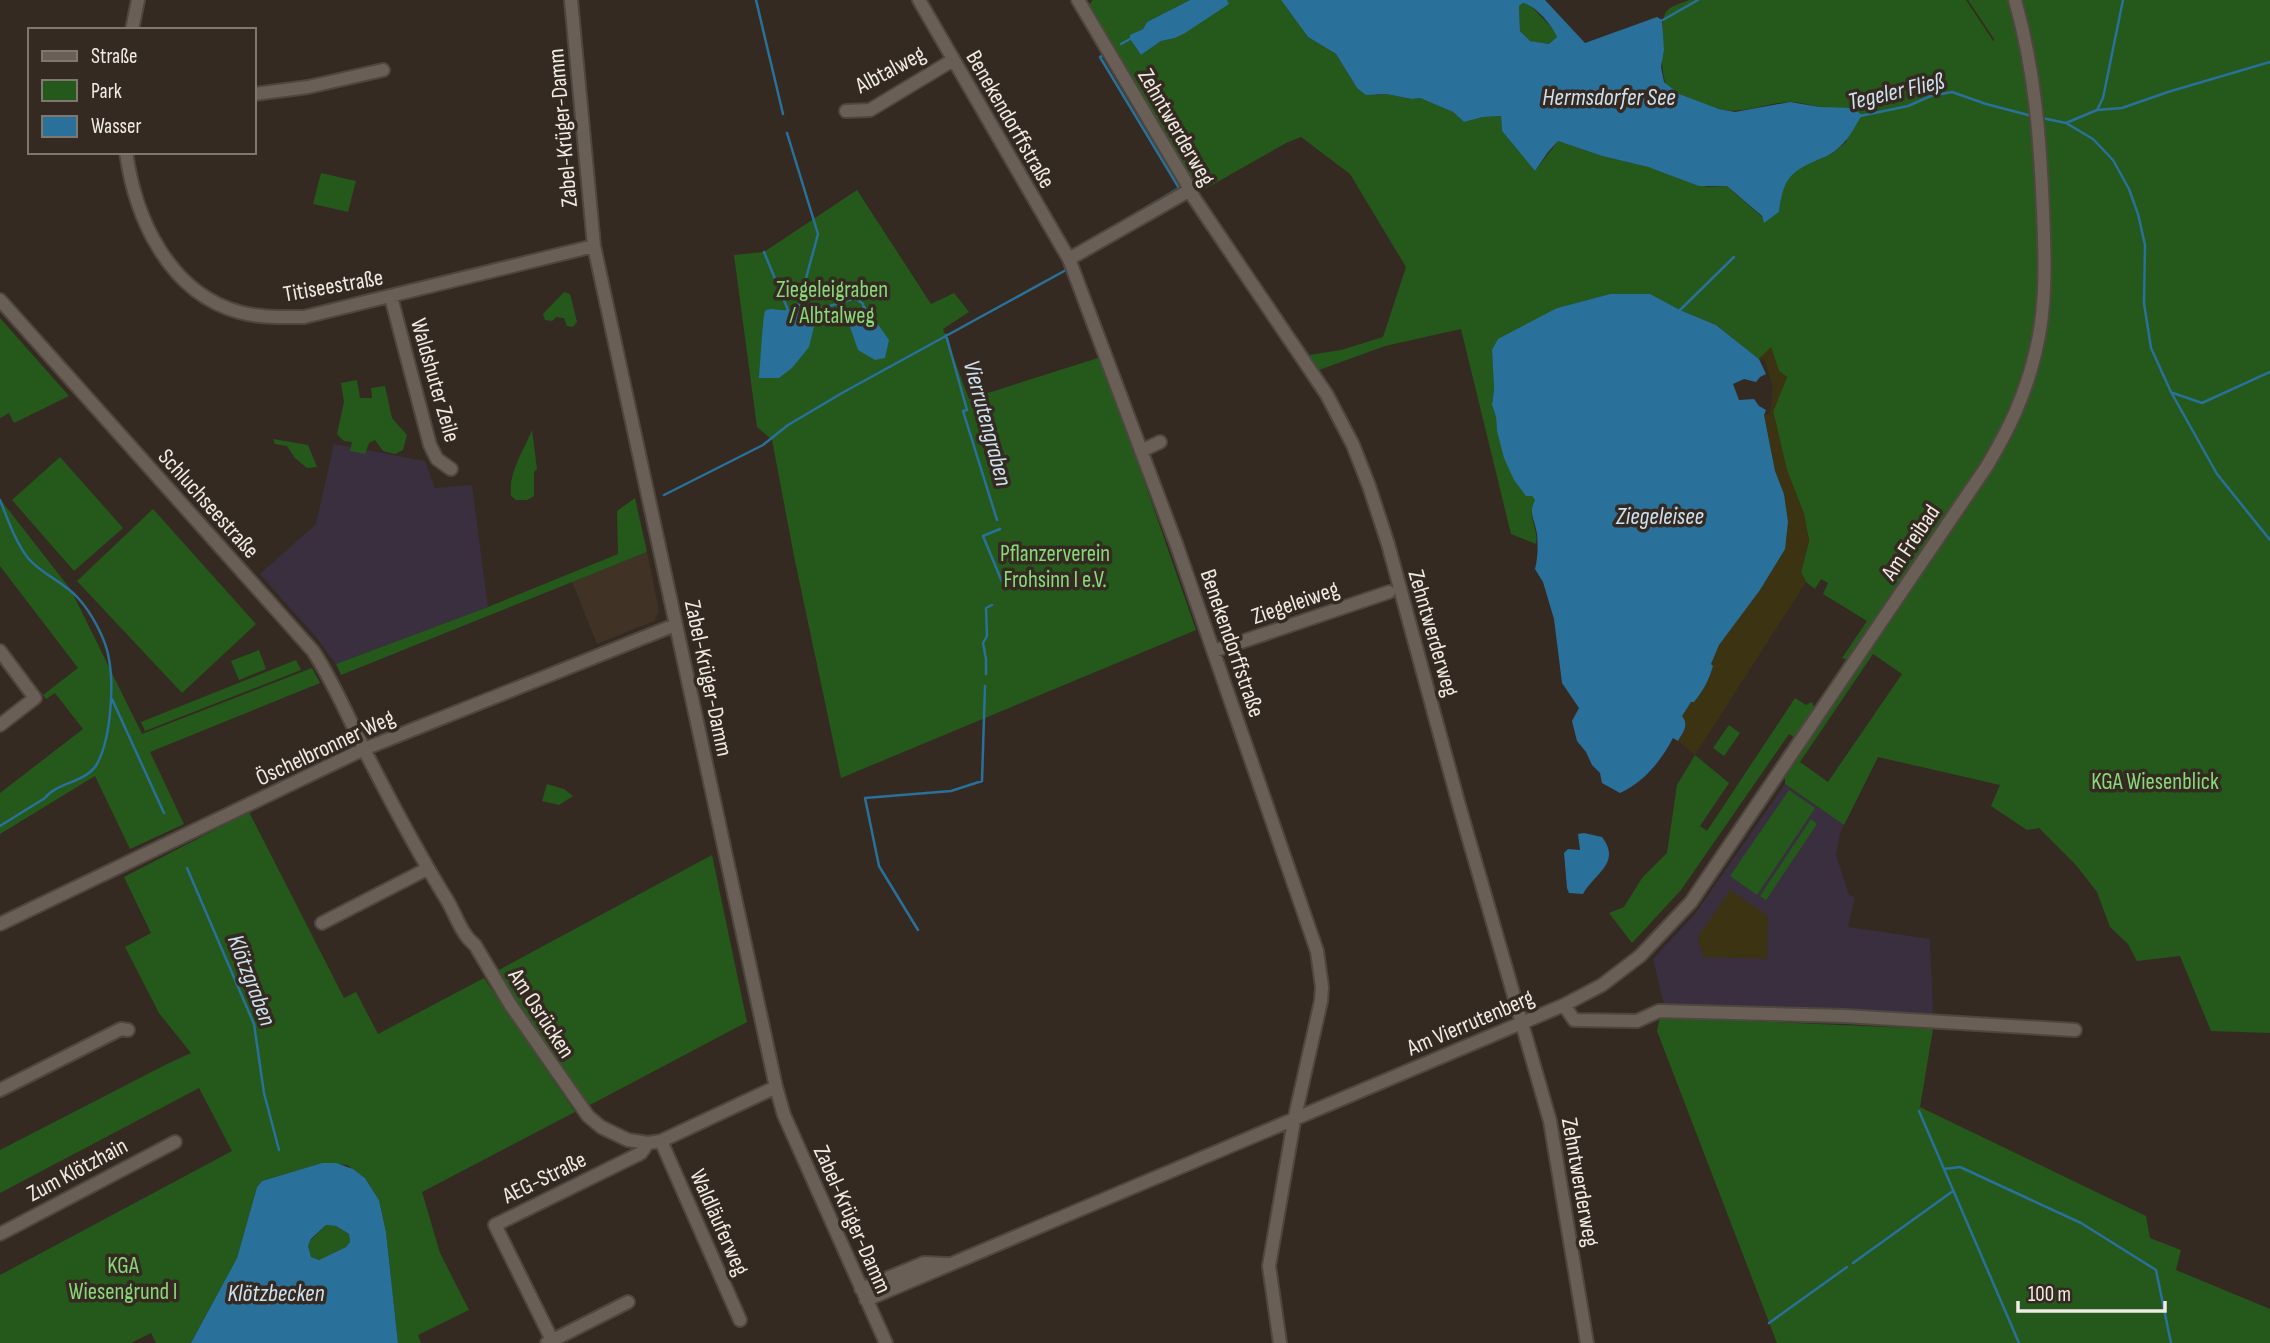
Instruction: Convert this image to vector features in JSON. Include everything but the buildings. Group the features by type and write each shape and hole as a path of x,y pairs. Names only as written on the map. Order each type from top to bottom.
{"street":[{"path":"132,28 138,0"},
{"name":"Zabel-Krüger-Damm","path":"571,0 594,246 776,1087 784,1115 886,1343"},
{"name":"Zehntwerderweg","path":"1078,0 1190,190 1326,395 1365,474 1388,544 1459,805 1550,1121 1587,1343"},
{"name":"Am Freibad","path":"1564,1005 1602,985 1640,956 1691,902 1987,466 2014,419 2033,363 2042,319 2045,245 2037,112 2024,29 2015,0"},
{"name":"Benekendorffstraße","path":"920,1 1069,259 1214,651 1317,950 1321,1001 1294,1121 1269,1266 1280,1343"},
{"name":"Albtalweg","path":"846,111 870,110 953,60"},
{"path":"256,94 308,87 383,70"},
{"name":"Titiseestraße","path":"127,154 134,190 155,241 175,272 198,294 241,313 270,317 304,317 594,246"},
{"path":"1069,259 1190,190"},
{"name":"Waldshuter Zeile","path":"391,297 430,445 437,459 451,469"},
{"name":"Schluchseestraße","path":"0,300 313,651 328,673 364,749"},
{"path":"1141,451 1160,442"},
{"name":"Ziegeleiweg","path":"1214,651 1389,592"},
{"name":"Öschelbronner Weg","path":"0,924 364,749 675,625"},
{"path":"0,651 35,698 0,725"},
{"name":"Am Osrücken","path":"364,749 467,939 475,946 510,1004 588,1116 615,1135 655,1142"},
{"path":"322,923 427,869"},
{"name":"Am Vierrutenberg","path":"864,1295 950,1265 1564,1005 1574,1020 1637,1021 1659,1011 1845,1016 2075,1030"},
{"path":"0,1090 121,1029 128,1030"},
{"path":"655,1142 776,1087"},
{"name":"Zum Klötzhain","path":"0,1234 175,1142"},
{"name":"Waldläuferweg","path":"655,1142 740,1320"},
{"name":"AEG-Straße","path":"628,1302 549,1342 495,1224 641,1153 655,1142"}],"shaded area":[{"path":"334,444 425,461 435,488 472,485 488,607 336,664 316,637 260,574 316,524"},
{"path":"647,552 659,611 654,621 597,644 572,582"},
{"path":"1785,784 1844,825 1836,855 1849,895 1855,897 1848,927 1930,939 1933,1016 1664,1005 1653,959 1695,914"}],"green space":[{"name":"KGA Wiesenblick","path":"1093,0 1190,0 1147,22 1143,29 1131,35 1130,39 1141,55 1161,41 1175,38 1228,4 1227,0 1281,0 1308,37 1336,54 1357,88 1377,95 1420,98 1453,112 1464,122 1501,116 1502,131 1535,171 1558,141 1707,187 1727,186 1762,217 1764,222 1779,212 1782,189 1792,173 1833,153 1847,141 1820,107 1789,102 1746,110 1729,110 1699,103 1672,89 1667,85 1663,72 1662,37 1666,12 1676,5 1689,0 1966,0 1994,42 1968,0 2270,0 2270,1033 2211,1031 2180,956 2137,961 2128,944 2110,927 2097,892 2076,865 2039,828 2027,830 1991,806 2000,785 1878,757 1844,825 1785,784 1785,777 1796,759 1874,644 1869,629 1848,660 1842,658 1867,621 1823,594 1828,583 1821,579 1815,589 1806,582 1801,572 1809,541 1804,514 1787,471 1773,411 1787,377 1779,371 1771,348 1759,359 1716,325 1649,294 1610,294 1557,308 1492,350 1492,405 1497,431 1535,500 1532,517 1536,544 1511,534 1461,329 1385,346 1319,370 1309,355 1341,350 1383,337 1406,267 1350,174 1301,137 1198,193 1088,6","holes":["1873,654 1902,674 1828,782 1800,762"]},
{"path":"1523,3 1529,4 1554,30 1557,37 1549,44 1529,41 1520,31 1519,6"},
{"path":"321,173 356,181 348,212 313,204"},
{"name":"Pflanzerverein Frohsinn I e.V.","path":"857,190 931,304 954,293 969,312 943,329 969,399 1101,357 1196,630 841,778 772,440 757,427 734,255 764,252"},
{"path":"564,292 570,294 577,322 573,327 567,326 564,318 545,320 543,314"},
{"path":"0,318 69,396 14,423 9,413 0,418"},
{"path":"357,380 360,398 372,398 371,388 385,386 392,418 407,435 403,450 395,454 383,451 375,440 369,443 365,454 350,451 352,442 344,441 337,434 344,402 341,383"},
{"path":"532,430 537,469 534,472 534,496 527,500 516,500 511,496 512,479"},
{"path":"273,439 308,445 317,467 307,468 295,458 287,446 275,444"},
{"path":"60,457 123,528 74,571 12,500"},
{"path":"635,498 647,552 341,675 336,664 488,607 618,554 617,511"},
{"path":"0,499 71,590 142,734 312,668 320,683 150,752 184,824 130,849 95,776 0,834 0,793 83,729 55,693 46,699 43,695 78,668 0,566"},
{"path":"153,509 256,624 182,693 77,581"},
{"path":"259,650 266,669 239,680 231,661"},
{"path":"296,660 301,670 145,731 141,722"},
{"path":"1795,698 1806,705 1812,702 1814,707 1795,738 1789,734 1681,890 1632,943 1609,913 1624,907 1642,878 1667,853 1677,785 1695,755 1729,783 1700,826 1707,831"},
{"path":"1729,725 1740,733 1724,756 1713,748"},
{"path":"547,784 564,789 573,796 559,805 542,801"},
{"path":"1789,790 1815,808 1757,895 1730,876"},
{"name":"KGA Wiesengrund I","path":"249,812 344,998 356,992 378,1034 484,978 575,1112 422,1192 440,1253 469,1310 418,1335 421,1343 398,1343 386,1232 379,1200 365,1178 347,1165 322,1163 262,1181 257,1187 237,1258 191,1343 156,1343 151,1333 131,1343 0,1343 0,1275 232,1151 199,1088 0,1193 0,1150 191,1053 159,1013 125,947 151,933 124,877"},
{"path":"1811,819 1817,824 1766,900 1760,896"},
{"path":"712,855 747,1022 588,1106 495,972"},
{"path":"1660,1017 1933,1029 1920,1107 2146,1216 2150,1238 2181,1250 2176,1270 2270,1309 2270,1343 1777,1343 1657,1031"},
{"path":"326,1225 336,1226 349,1234 350,1242 346,1247 319,1260 311,1257 308,1246"}],"sand":[{"path":"1771,347 1779,371 1787,377 1773,412 1787,470 1804,514 1809,541 1801,572 1806,582 1695,755 1678,741 1686,725 1681,716 1691,702 1718,645 1760,590 1788,522 1784,494 1775,471 1764,415 1770,413 1773,388 1765,360 1759,359"},
{"path":"1730,890 1768,916 1767,959 1703,957 1698,937"}],"water":[{"path":"1190,0 1227,0 1229,4 1185,33 1161,41 1141,55 1130,35 1143,29 1147,22"},
{"name":"Hermsdorfer See","path":"1281,0 1545,0 1585,43 1657,17 1662,20 1664,50 1661,67 1664,82 1679,94 1719,109 1735,112 1790,102 1820,107 1853,108 1862,115 1840,147 1792,175 1782,193 1779,212 1764,223 1762,216 1727,186 1699,186 1648,167 1602,156 1558,141 1535,171 1502,131 1501,116 1464,122 1453,112 1420,98 1386,94 1366,95 1357,88 1336,54 1308,37","holes":["1523,3 1543,16 1555,32 1557,37 1549,44 1530,41 1520,31 1519,6"]},
{"name":"Ziegeleisee","path":"1610,294 1650,294 1716,325 1759,359 1766,374 1756,382 1744,379 1733,384 1739,400 1754,399 1766,410 1764,415 1775,471 1784,494 1788,522 1785,549 1760,590 1719,645 1711,664 1713,666 1710,676 1682,716 1685,725 1678,741 1673,738 1651,770 1620,793 1602,783 1600,773 1577,741 1572,721 1579,708 1562,683 1554,619 1543,582 1535,569 1537,538 1532,513 1535,500 1532,496 1526,496 1514,480 1504,458 1492,405 1492,350 1498,339 1557,308"},
{"path":"863,303 889,340 885,358 875,360 858,350 850,327"},
{"path":"798,307 811,312 814,327 809,347 792,368 779,378 759,378 765,311"},
{"path":"1578,834 1602,837 1609,854 1608,861 1583,894 1569,893 1564,853 1568,849 1580,850"},
{"name":"Klötzbecken","path":"322,1163 336,1163 353,1169 365,1178 379,1200 386,1232 398,1343 191,1343 237,1258 257,1187 262,1181","holes":["326,1225 336,1226 349,1234 350,1242 346,1247 319,1260 311,1257 308,1246 311,1239"]}],"waterway":[{"path":"756,0 783,114"},
{"path":"1661,21 1698,0"},
{"path":"2066,123 2097,110 2103,98 2123,0"},
{"path":"1121,44 1130,39"},
{"path":"1082,245 1179,188 1100,57 1105,54"},
{"path":"2097,110 2122,108 2270,62"},
{"name":"Tegeler Fließ","path":"1860,116 1908,106 1931,96 1952,92 2032,116"},
{"name":"Tegeler Fließ","path":"2042,118 2066,123 2093,139 2113,160 2129,189 2145,245 2144,303 2151,348 2171,392 2217,474 2270,540"},
{"path":"787,133 818,234 798,308"},
{"path":"764,252 788,310"},
{"path":"1680,310 1734,257"},
{"path":"664,495 763,445 788,425 842,393 1066,270"},
{"path":"811,312 852,299 863,304"},
{"name":"Vierrutengraben","path":"946,335 967,410 963,411 997,520"},
{"path":"2173,393 2202,403 2270,372"},
{"path":"0,500 28,558 72,592 93,618 107,651 111,684 108,727 97,764 86,775 50,793 0,826"},
{"name":"Vierrutengraben","path":"1000,529 983,536 1005,589"},
{"name":"Vierrutengraben","path":"986,674 983,643 987,636 986,608 992,605"},
{"name":"Vierrutengraben","path":"918,930 879,866 865,798 951,791 982,781 985,686"},
{"name":"Klötzgraben","path":"112,699 164,813"},
{"name":"Klötzgraben","path":"187,868 254,1024 264,1093 279,1150"},
{"path":"1919,1111 2019,1343"},
{"path":"1944,1169 1960,1167 2081,1223 2156,1270 2171,1343"},
{"path":"1853,1263 1953,1191"},
{"path":"1769,1323 1847,1267"}],"park label":[{"name":"Ziegeleigraben / Albtalweg","path":"832,302"}]}
